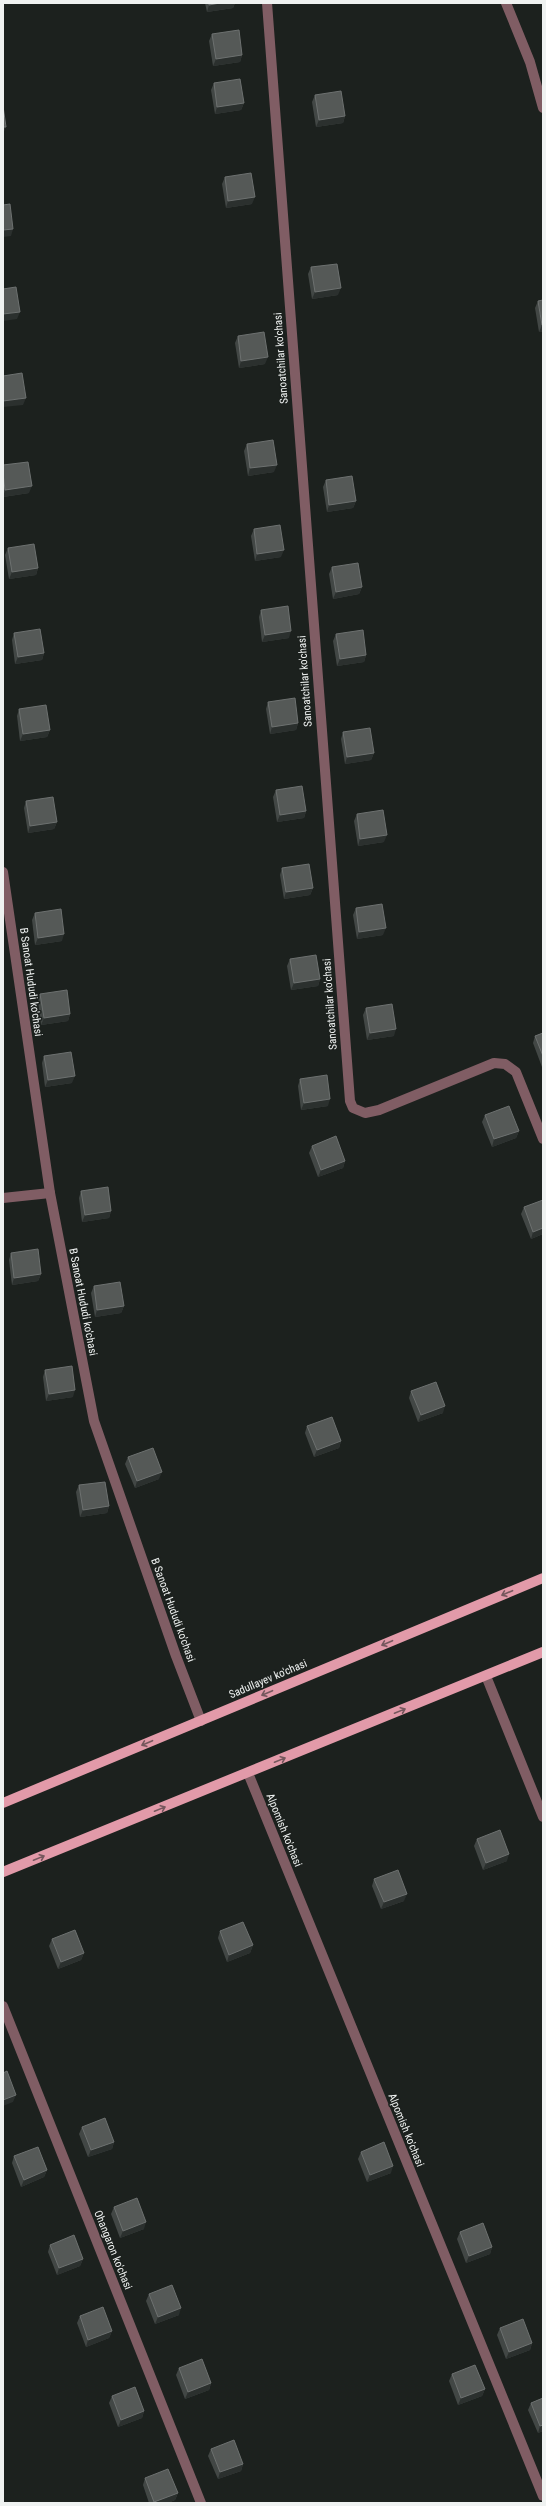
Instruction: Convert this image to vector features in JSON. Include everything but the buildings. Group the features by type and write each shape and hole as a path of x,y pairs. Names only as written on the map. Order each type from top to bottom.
{"main road":[{"name":"Sadullayev ko'chasi","path":"3,1803 543,1578"},
{"path":"3,1872 543,1652"}],"street":[{"name":"Sanoatchilar ko'chasi","path":"267,3 350,1101 353,1108 365,1113 379,1110 494,1063 505,1064 516,1072 543,1139"},
{"path":"506,3 530,62 543,108"},
{"name":"B Sanoat Hududi ko'chasi","path":"3,872 50,1193 94,1421 176,1656 201,1720"},
{"path":"3,1198 50,1193"},
{"path":"486,1676 543,1817"},
{"name":"Alpomish ko'chasi","path":"248,1773 543,2496"},
{"name":"Ohangaron ko'chasi","path":"3,2006 201,2503"}]}
